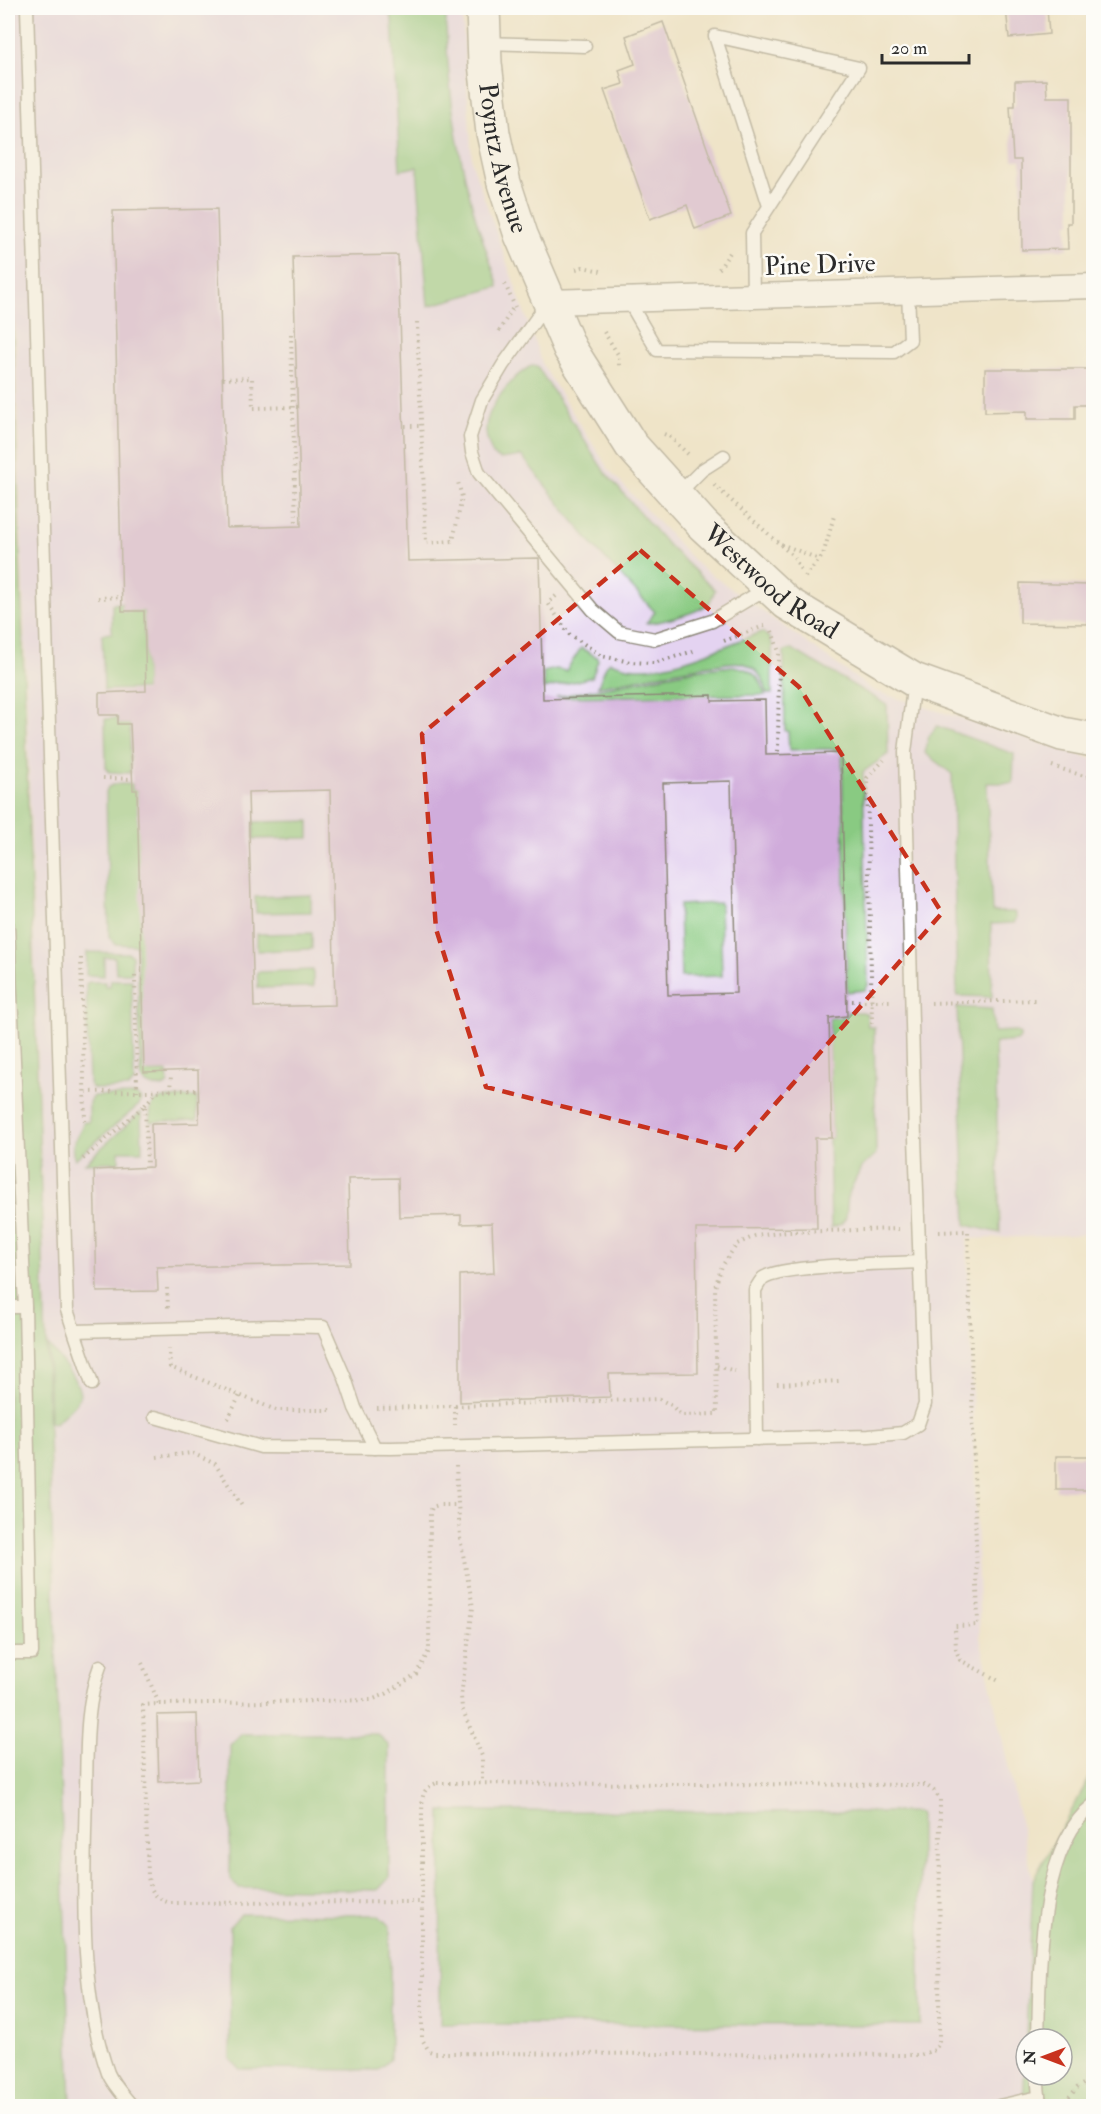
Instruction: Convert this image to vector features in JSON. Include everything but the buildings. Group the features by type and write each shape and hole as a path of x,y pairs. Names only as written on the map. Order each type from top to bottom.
{"street":[{"name":"Poyntz Avenue","path":"483,8 484,43 494,133 504,183 521,235 548,302"},
{"name":"Pine Drive","path":"548,302 1094,286"},
{"name":"Westwood Road","path":"548,302 570,350 631,445 703,525 787,603 914,680 1062,734 1094,740"}],"lane":[{"path":"27,8 67,1310 92,1384"},
{"path":"753,296 752,233 860,68 714,36 769,206"},
{"path":"484,43 585,46"},
{"path":"628,300 657,350 894,352 910,340 908,291"},
{"path":"548,302 503,365 482,400 470,437 479,473 593,610 619,632 655,639 712,621 768,587"},
{"path":"676,496 702,470 724,456"},
{"path":"155,1417 261,1447 456,1447 869,1436 903,1433 918,1424 925,1404 906,752 914,680"},
{"path":"8,926 25,1307 33,1653 8,1653"},
{"path":"757,1439 755,1290 762,1278 776,1273 834,1266 920,1262"},
{"path":"8,1307 25,1307"},
{"path":"76,1335 273,1326 323,1327 355,1408 375,1448"},
{"path":"100,1666 95,1679 88,1723 85,1846 87,1971 96,2029 109,2075 132,2106"},
{"path":"1038,2027 1040,1958 1048,1894 1064,1844 1083,1811 1094,1803"},
{"path":"999,2106 1040,2102 1038,2087"}],"path":[{"path":"713,271 720,268 733,247"},
{"path":"576,269 583,267 610,273"},
{"path":"497,333 514,306"},
{"path":"417,322 426,543 453,541 462,497 456,475"},
{"path":"291,334 296,526"},
{"path":"224,379 252,378 253,408 298,407"},
{"path":"405,426 421,426"},
{"path":"805,577 823,555 834,516"},
{"path":"777,542 819,559"},
{"path":"98,598 122,597"},
{"path":"770,624 779,652 778,754"},
{"path":"772,632 782,638"},
{"path":"872,1024 867,778 891,753"},
{"path":"103,778 132,779"},
{"path":"81,958 85,1121"},
{"path":"135,976 137,1091"},
{"path":"967,1002 1036,1000"},
{"path":"170,1091 171,1075"},
{"path":"86,1092 198,1090"},
{"path":"63,1173 146,1105 157,1091"},
{"path":"146,1105 147,1167"},
{"path":"167,1288 170,1367 276,1410 659,1399 671,1405 681,1414 717,1414 715,1287 722,1266 737,1244 755,1236 787,1232 968,1231 978,1625 955,1626 956,1650 960,1660 1001,1682"},
{"path":"455,1406 457,1505 460,1538 473,1606 460,1696 462,1708 482,1756 482,1783"},
{"path":"157,1457 192,1453 215,1464 242,1506"},
{"path":"422,1902 170,1903 157,1899 150,1890 148,1877 143,1705 371,1700 393,1689 416,1674 429,1651 432,1507 457,1505"},
{"path":"142,1663 159,1704"},
{"path":"437,1783 482,1783 926,1785 940,1799 939,2043 935,2050 920,2055 435,2053 429,2051 422,2038 423,1792 437,1783"},
{"path":"1061,2106 1077,2088 1094,2077"}],"highlighted area":[{"path":"640,550 799,687 942,913 735,1150 486,1087 436,929 422,734"}],"shaded area":[{"path":"8,8 462,8 472,163 543,366 609,470 698,565 874,691 1093,759 1093,1234 967,1239 980,1637 1033,1880 1026,2027 1014,2027 1014,2087 1024,2087 1023,2106 71,2106 8,112"}],"green space":[{"path":"387,8 446,8 446,33 456,132 475,215 498,284 498,287 428,306 417,167 400,170 392,19"},
{"path":"8,191 71,2106 8,2106"},
{"path":"531,366 537,366 604,471 666,543 715,590 710,602 704,607 679,617 646,623 655,612 594,547 522,456 500,459 493,455 486,434 490,413 508,385"},
{"path":"122,603 123,611 144,611 146,689 104,690 102,634 112,633 112,604"},
{"path":"762,632 770,638 772,645 772,694 767,694 762,679 756,671 739,662 598,686 610,662 634,668 652,668 700,656"},
{"path":"581,648 597,657 592,677 544,689 543,672 556,669 566,671"},
{"path":"792,649 887,705 888,754 863,772 868,985 865,990 847,992 842,752 830,749 789,750 788,731 785,731 784,651"},
{"path":"733,666 755,674 765,695 556,697 695,670"},
{"path":"118,718 118,724 130,724 130,773 109,772 106,767 105,719"},
{"path":"937,726 1014,754 1013,783 987,783 992,912 1014,912 1017,917 1014,923 991,924 992,997 957,996 952,774 925,753 929,736"},
{"path":"115,784 132,784 132,790 137,790 149,1072 167,1072 168,1083 165,1087 148,1085 141,1077 137,945 115,944 109,937 106,792 108,787"},
{"path":"309,821 309,838 254,839 254,822"},
{"path":"311,895 311,912 256,913 255,897"},
{"path":"720,903 722,976 681,977 679,905"},
{"path":"312,933 312,949 257,951 257,934"},
{"path":"87,952 128,953 132,956 132,973 116,973 115,957 104,957 104,976 86,975"},
{"path":"313,970 313,987 258,988 257,972"},
{"path":"111,980 132,980 134,1082 128,1088 95,1089 89,1083 86,984 105,982 105,986 110,986"},
{"path":"957,1007 992,1009 994,1032 1015,1031 1020,1034 1017,1041 995,1043 1000,1233 966,1225"},
{"path":"847,1012 867,1014 868,1027 874,1027 876,1154 861,1168 848,1195 846,1218 841,1224 831,1228 829,1138 832,1138 829,1018 847,1016"},
{"path":"136,1095 141,1099 139,1105 75,1159 73,1144 83,1122 89,1122 89,1102 93,1096"},
{"path":"197,1097 197,1120 150,1122 152,1107 158,1100"},
{"path":"141,1112 142,1151 119,1151 119,1162 85,1163"},
{"path":"48,1345 69,1371 80,1393 75,1405 55,1423 50,1423"},
{"path":"241,1734 378,1734 389,1746 389,1878 378,1890 239,1888 230,1879 230,1745"},
{"path":"1093,1772 1093,2106 1023,2106 1024,2087 1074,2087 1074,2027 1026,2027 1033,1880"},
{"path":"441,1811 920,1812 920,2025 440,2024"},
{"path":"241,1914 378,1915 390,1926 390,2059 378,2070 240,2069 230,2059 230,1926"}]}
